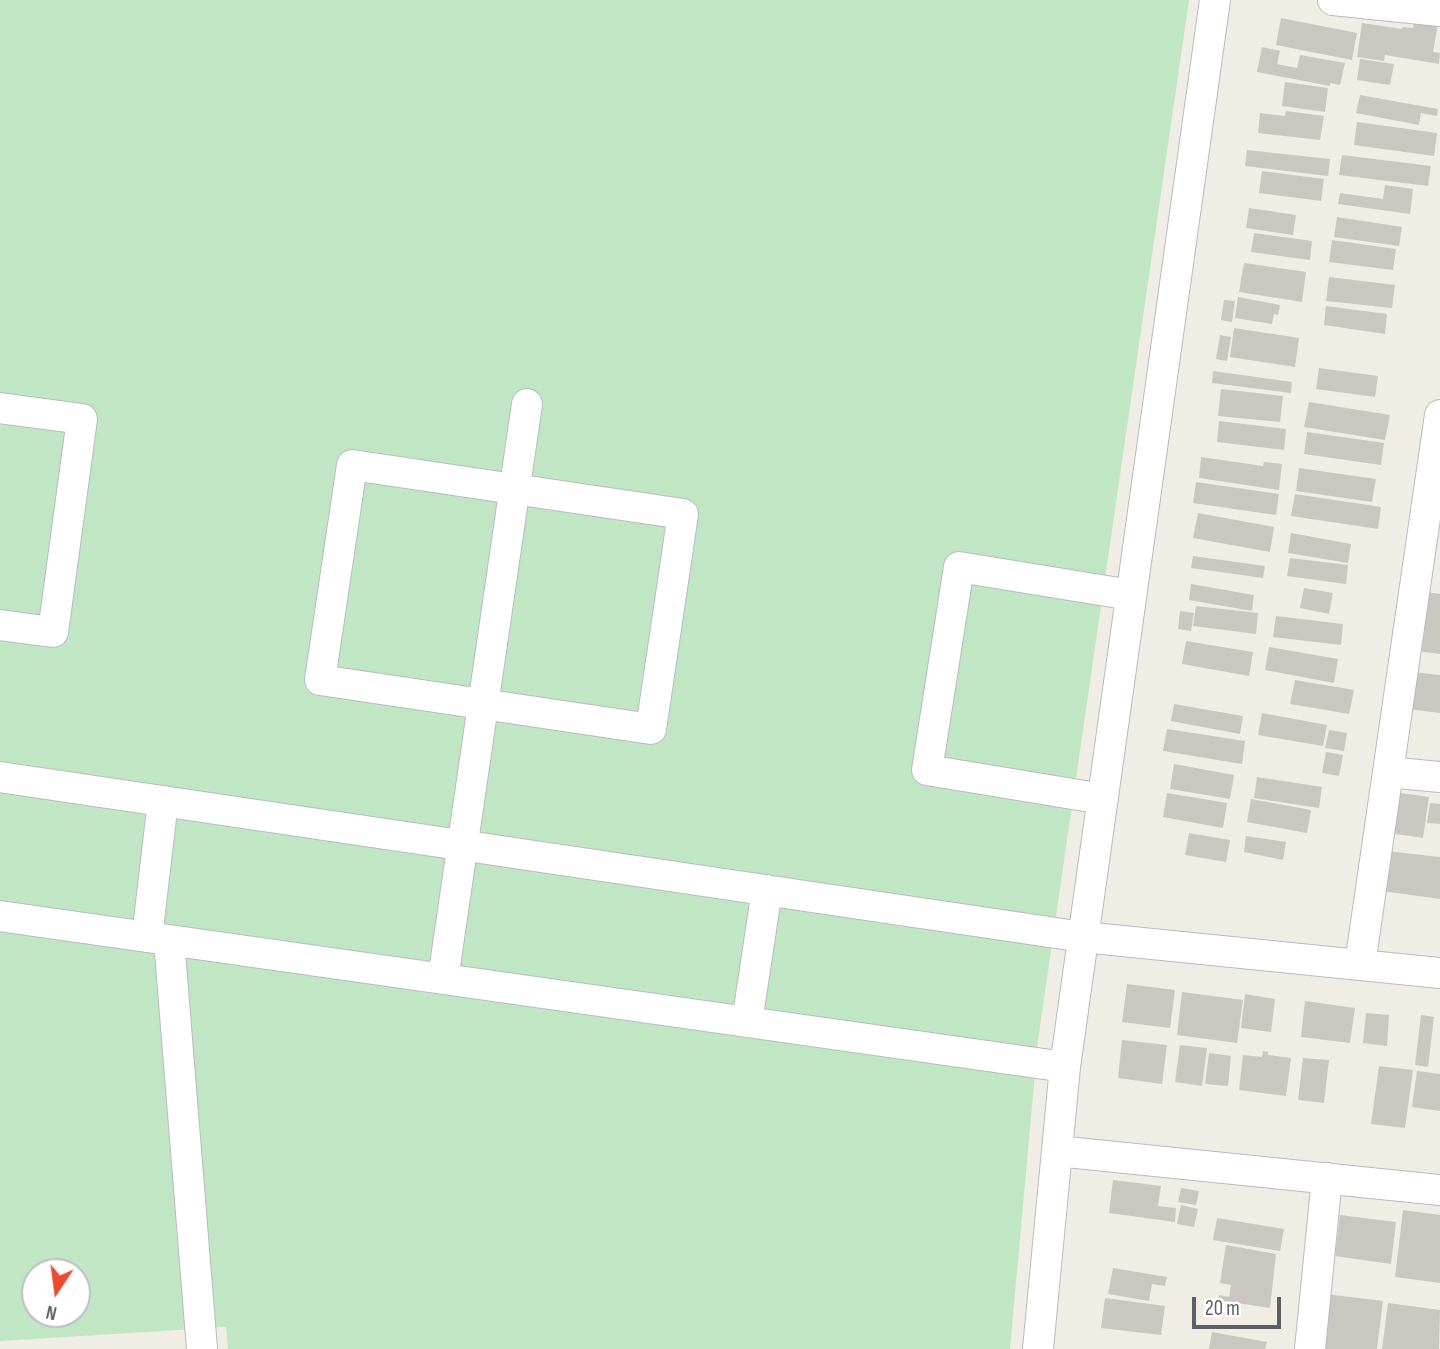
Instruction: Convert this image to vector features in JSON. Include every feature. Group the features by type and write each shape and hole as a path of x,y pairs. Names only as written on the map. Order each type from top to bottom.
{"street":[{"path":"1038,1349 1065,1066 1215,0"},
{"path":"1333,0 1440,11"},
{"path":"443,979 527,404"},
{"path":"0,408 82,419 54,632 0,625"},
{"path":"1360,964 1388,772 1427,588 1440,415"},
{"path":"352,464 682,514 650,729 484,704 320,680 352,464"},
{"path":"1103,799 927,770 959,567 1132,595"},
{"path":"1388,772 1440,777"},
{"path":"0,777 1083,937 1440,972"},
{"path":"163,801 158,938 202,1349"},
{"path":"747,1022 767,890"},
{"path":"0,916 1065,1066"},
{"path":"1057,1151 1440,1190"},
{"path":"1310,1349 1327,1178"}],"green space":[{"path":"0,0 1189,0 1038,1040 1010,1349 228,1349 226,1327 0,1341"}],"building":[{"path":"1281,18 1357,33 1352,60 1276,45"},
{"path":"1415,20 1438,23 1433,52 1440,53 1439,64 1385,55 1384,61 1357,57 1362,23 1402,29 1413,28"},
{"path":"1262,47 1280,51 1277,64 1297,68 1300,55 1345,63 1340,85 1330,83 1330,86 1257,72"},
{"path":"1360,59 1394,64 1390,85 1357,80"},
{"path":"1285,82 1328,88 1325,112 1282,106"},
{"path":"1360,95 1438,109 1437,116 1421,113 1419,125 1356,113"},
{"path":"1286,111 1324,116 1320,140 1258,133 1260,113 1285,116"},
{"path":"1357,122 1437,133 1434,156 1354,145"},
{"path":"1247,150 1330,159 1328,176 1245,166"},
{"path":"1342,155 1431,166 1428,186 1339,175"},
{"path":"1262,171 1324,179 1321,201 1259,193"},
{"path":"1385,185 1413,189 1410,214 1338,204 1340,193 1383,199"},
{"path":"1249,208 1296,215 1293,235 1246,228"},
{"path":"1337,217 1402,227 1399,246 1334,237"},
{"path":"1254,233 1312,241 1310,260 1251,252"},
{"path":"1332,240 1396,249 1393,270 1329,262"},
{"path":"1244,263 1306,272 1302,302 1239,292"},
{"path":"1329,277 1395,285 1392,308 1326,301"},
{"path":"1238,297 1280,305 1278,315 1274,314 1272,324 1235,318"},
{"path":"1224,300 1235,301 1232,322 1221,320"},
{"path":"1326,306 1387,314 1385,334 1324,325"},
{"path":"1234,328 1299,338 1295,367 1230,357"},
{"path":"1220,335 1231,337 1227,361 1216,359"},
{"path":"1319,368 1378,376 1375,397 1316,389"},
{"path":"1213,371 1292,382 1291,393 1212,383"},
{"path":"1221,389 1283,396 1280,422 1218,416"},
{"path":"1309,402 1390,415 1385,440 1304,427"},
{"path":"1219,421 1286,429 1284,450 1217,442"},
{"path":"1307,432 1384,443 1381,465 1304,454"},
{"path":"1201,457 1263,466 1264,462 1282,464 1279,490 1199,478"},
{"path":"1299,468 1376,479 1372,502 1296,491"},
{"path":"1196,482 1279,494 1276,515 1193,503"},
{"path":"1295,494 1381,507 1378,529 1291,516"},
{"path":"1198,513 1274,527 1270,552 1193,538"},
{"path":"1291,533 1351,544 1348,563 1288,553"},
{"path":"1193,556 1265,566 1263,578 1191,568"},
{"path":"1290,558 1348,565 1346,584 1287,576"},
{"path":"1191,584 1254,595 1252,611 1189,600"},
{"path":"1304,588 1333,593 1329,614 1300,608"},
{"path":"1418,591 1440,594 1440,654 1409,650"},
{"path":"1196,606 1258,613 1256,634 1193,626"},
{"path":"1180,611 1194,613 1191,631 1178,629"},
{"path":"1276,616 1343,624 1341,645 1273,637"},
{"path":"1186,641 1253,652 1249,676 1182,664"},
{"path":"1269,647 1338,659 1334,683 1265,670"},
{"path":"1413,672 1440,675 1440,713 1408,709"},
{"path":"1295,680 1354,690 1349,714 1290,704"},
{"path":"1174,704 1243,716 1240,734 1171,721"},
{"path":"1262,713 1327,725 1323,746 1258,735"},
{"path":"1167,729 1245,741 1242,764 1163,751"},
{"path":"1329,730 1347,733 1344,751 1325,748"},
{"path":"1326,752 1343,755 1339,776 1322,773"},
{"path":"1174,764 1234,775 1230,799 1170,789"},
{"path":"1257,777 1322,787 1319,808 1254,798"},
{"path":"1394,792 1429,797 1423,838 1389,833"},
{"path":"1167,793 1227,803 1223,828 1163,817"},
{"path":"1251,799 1311,810 1307,833 1247,822"},
{"path":"1430,803 1440,804 1440,824 1427,823"},
{"path":"1189,833 1230,840 1226,862 1185,855"},
{"path":"1246,836 1286,842 1283,860 1244,852"},
{"path":"1387,851 1440,857 1440,899 1382,891"},
{"path":"1127,984 1175,990 1170,1028 1122,1022"},
{"path":"1182,992 1243,1000 1237,1043 1177,1035"},
{"path":"1245,994 1275,999 1271,1032 1241,1028"},
{"path":"1305,1001 1355,1008 1350,1043 1301,1037"},
{"path":"1366,1013 1389,1015 1387,1046 1363,1043"},
{"path":"1421,1015 1434,1017 1428,1067 1415,1065"},
{"path":"1122,1040 1167,1045 1162,1084 1118,1078"},
{"path":"1180,1045 1207,1048 1202,1086 1175,1082"},
{"path":"1263,1051 1268,1052 1268,1055 1291,1058 1286,1096 1239,1090 1243,1055 1262,1057"},
{"path":"1209,1053 1231,1056 1228,1086 1205,1084"},
{"path":"1303,1058 1329,1060 1324,1103 1298,1100"},
{"path":"1379,1066 1413,1070 1405,1128 1371,1124"},
{"path":"1417,1071 1440,1074 1440,1111 1412,1107"},
{"path":"1113,1180 1161,1186 1158,1206 1176,1208 1175,1222 1109,1213"},
{"path":"1181,1188 1199,1191 1196,1205 1178,1202"},
{"path":"1181,1205 1198,1209 1194,1227 1177,1224"},
{"path":"1403,1210 1440,1215 1440,1283 1395,1277"},
{"path":"1340,1215 1396,1222 1391,1264 1335,1256"},
{"path":"1217,1218 1284,1229 1280,1251 1213,1240"},
{"path":"1226,1245 1276,1254 1270,1308 1218,1300 1219,1295 1229,1297 1231,1285 1220,1283"},
{"path":"1113,1268 1167,1277 1165,1286 1152,1284 1149,1301 1108,1294"},
{"path":"1326,1294 1383,1301 1377,1349 1319,1349"},
{"path":"1105,1298 1165,1306 1161,1335 1101,1328"},
{"path":"1388,1303 1440,1310 1439,1349 1382,1349"},
{"path":"1212,1332 1267,1342 1265,1349 1209,1349"}]}
